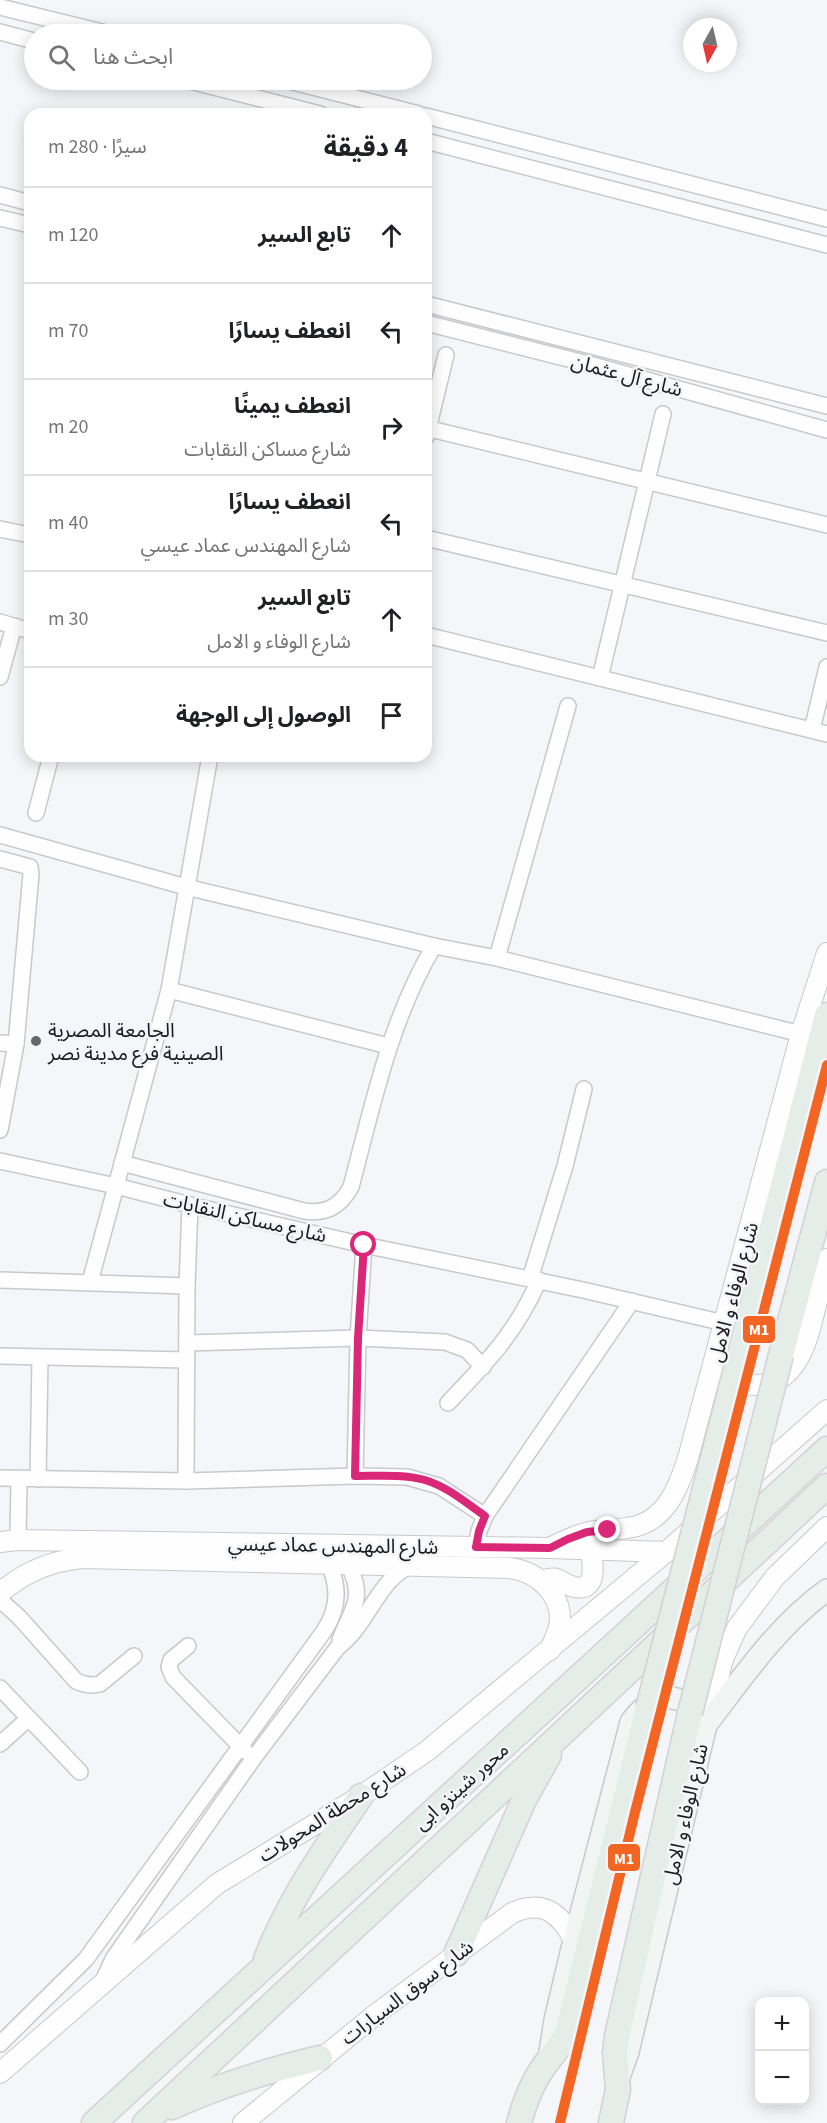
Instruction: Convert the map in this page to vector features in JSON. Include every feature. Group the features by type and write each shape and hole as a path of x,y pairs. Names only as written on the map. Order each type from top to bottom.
{"main road":[{"path":"549,2058 563,2043 571,2023 648,1708 827,1015"},
{"path":"611,2123 618,2080 615,2053 617,2036 698,1719 781,1355 827,1182"},
{"name":"محور شينزو ابى","path":"94,2123 827,1449"},
{"name":"محور شينزو ابى","path":"149,2119 827,1486"},
{"path":"698,1719 776,1636 827,1590"},
{"name":"شارع الوفاء و الامل","path":"519,2123 532,2086 549,2058 574,1940 631,1722 641,1708 655,1699 671,1697 687,1702 699,1713 698,1719"},
{"path":"456,1954 524,1800 565,1731"},
{"path":"263,1967 284,1916 298,1890 361,1796"},
{"path":"149,2119 235,2081 320,2058"}],"street":[{"path":"0,7 69,24"},
{"path":"0,32 24,38"},
{"path":"225,90 296,108"},
{"path":"324,90 395,108"},
{"path":"432,118 827,219"},
{"path":"432,143 827,244"},
{"path":"0,195 24,201"},
{"path":"0,218 24,224"},
{"name":"شارع آل عثمان","path":"432,306 827,406"},
{"name":"شارع آل عثمان","path":"432,325 596,366 827,430"},
{"path":"432,411 446,355"},
{"path":"600,678 663,414"},
{"path":"432,432 827,525"},
{"path":"0,529 24,534"},
{"path":"432,539 827,633"},
{"path":"0,677 7,624 24,629"},
{"path":"432,636 819,732 827,667"},
{"path":"497,958 568,706"},
{"path":"36,813 49,762"},
{"path":"90,1282 169,990 209,762"},
{"path":"0,835 186,887 497,958 801,1034"},
{"path":"0,859 30,867 31,874 16,1044 0,1130"},
{"path":"122,1163 304,1211 327,1210 337,1205 346,1197 351,1187 388,1046 406,997 434,945"},
{"name":"شارع الوفاء و الامل","path":"550,1548 587,1532 629,1528 646,1523 662,1511 674,1496 682,1478 715,1362 801,1034 827,953"},
{"path":"169,990 388,1046"},
{"path":"0,1043 16,1044"},
{"path":"448,1403 495,1355 515,1328 535,1279 584,1089"},
{"name":"شارع مساكن النقابات","path":"0,1161 364,1245 535,1279 724,1323"},
{"path":"186,1480 187,1286 190,1205"},
{"path":"355,1476 358,1338 364,1245"},
{"path":"715,1362 727,1377 737,1382 760,1385 782,1377 798,1361 803,1350 824,1291 827,1259"},
{"path":"0,1280 187,1286"},
{"path":"476,1547 485,1516 632,1301"},
{"path":"187,1343 358,1338 445,1342 457,1345 476,1358 483,1367"},
{"path":"0,1356 187,1360"},
{"path":"38,1479 40,1358"},
{"name":"شارع محطة المحولات","path":"0,2073 217,1884 361,1796 427,1752 666,1552 827,1410"},
{"path":"0,1478 186,1480 407,1477 426,1481 452,1492 485,1516"},
{"path":"9,1541 19,1479"},
{"path":"698,1719 737,1628 776,1577 827,1527"},
{"name":"شارع المهندس عماد عيسي","path":"9,1541 550,1548 666,1552"},
{"name":"شارع المهندس عماد عيسي","path":"0,1593 38,1568 74,1559 518,1569 542,1581 554,1578 575,1587 585,1586 592,1579 594,1574 591,1551"},
{"path":"338,1564 355,1583 356,1600 355,1608 338,1647"},
{"path":"0,2044 86,1959 329,1622 336,1604 338,1564"},
{"path":"102,1983 113,1959 253,1759 338,1647 352,1635 394,1575 413,1565"},
{"path":"542,1581 553,1595 559,1611 559,1629 550,1650"},
{"path":"0,1600 20,1617 82,1684 100,1684 134,1656"},
{"path":"188,1646 171,1660 169,1667 173,1677 253,1759"},
{"path":"0,1688 80,1772"},
{"path":"0,1744 28,1719"},
{"name":"شارع سوق السيارات","path":"243,2123 320,2058 512,1913 536,1907 553,1912 566,1924 574,1940"}],"transit line":[{"name":"M1","path":"560,2123 635,1812 827,1065"}],"place":[{"name":"الجامعة المصرية الصينية فرع مدينة نصر","path":"36,1041"}],"route":[{"path":"364,1245 358,1338 355,1476 417,1478 452,1492 485,1516 476,1547 550,1548 587,1532 608,1530"}]}
